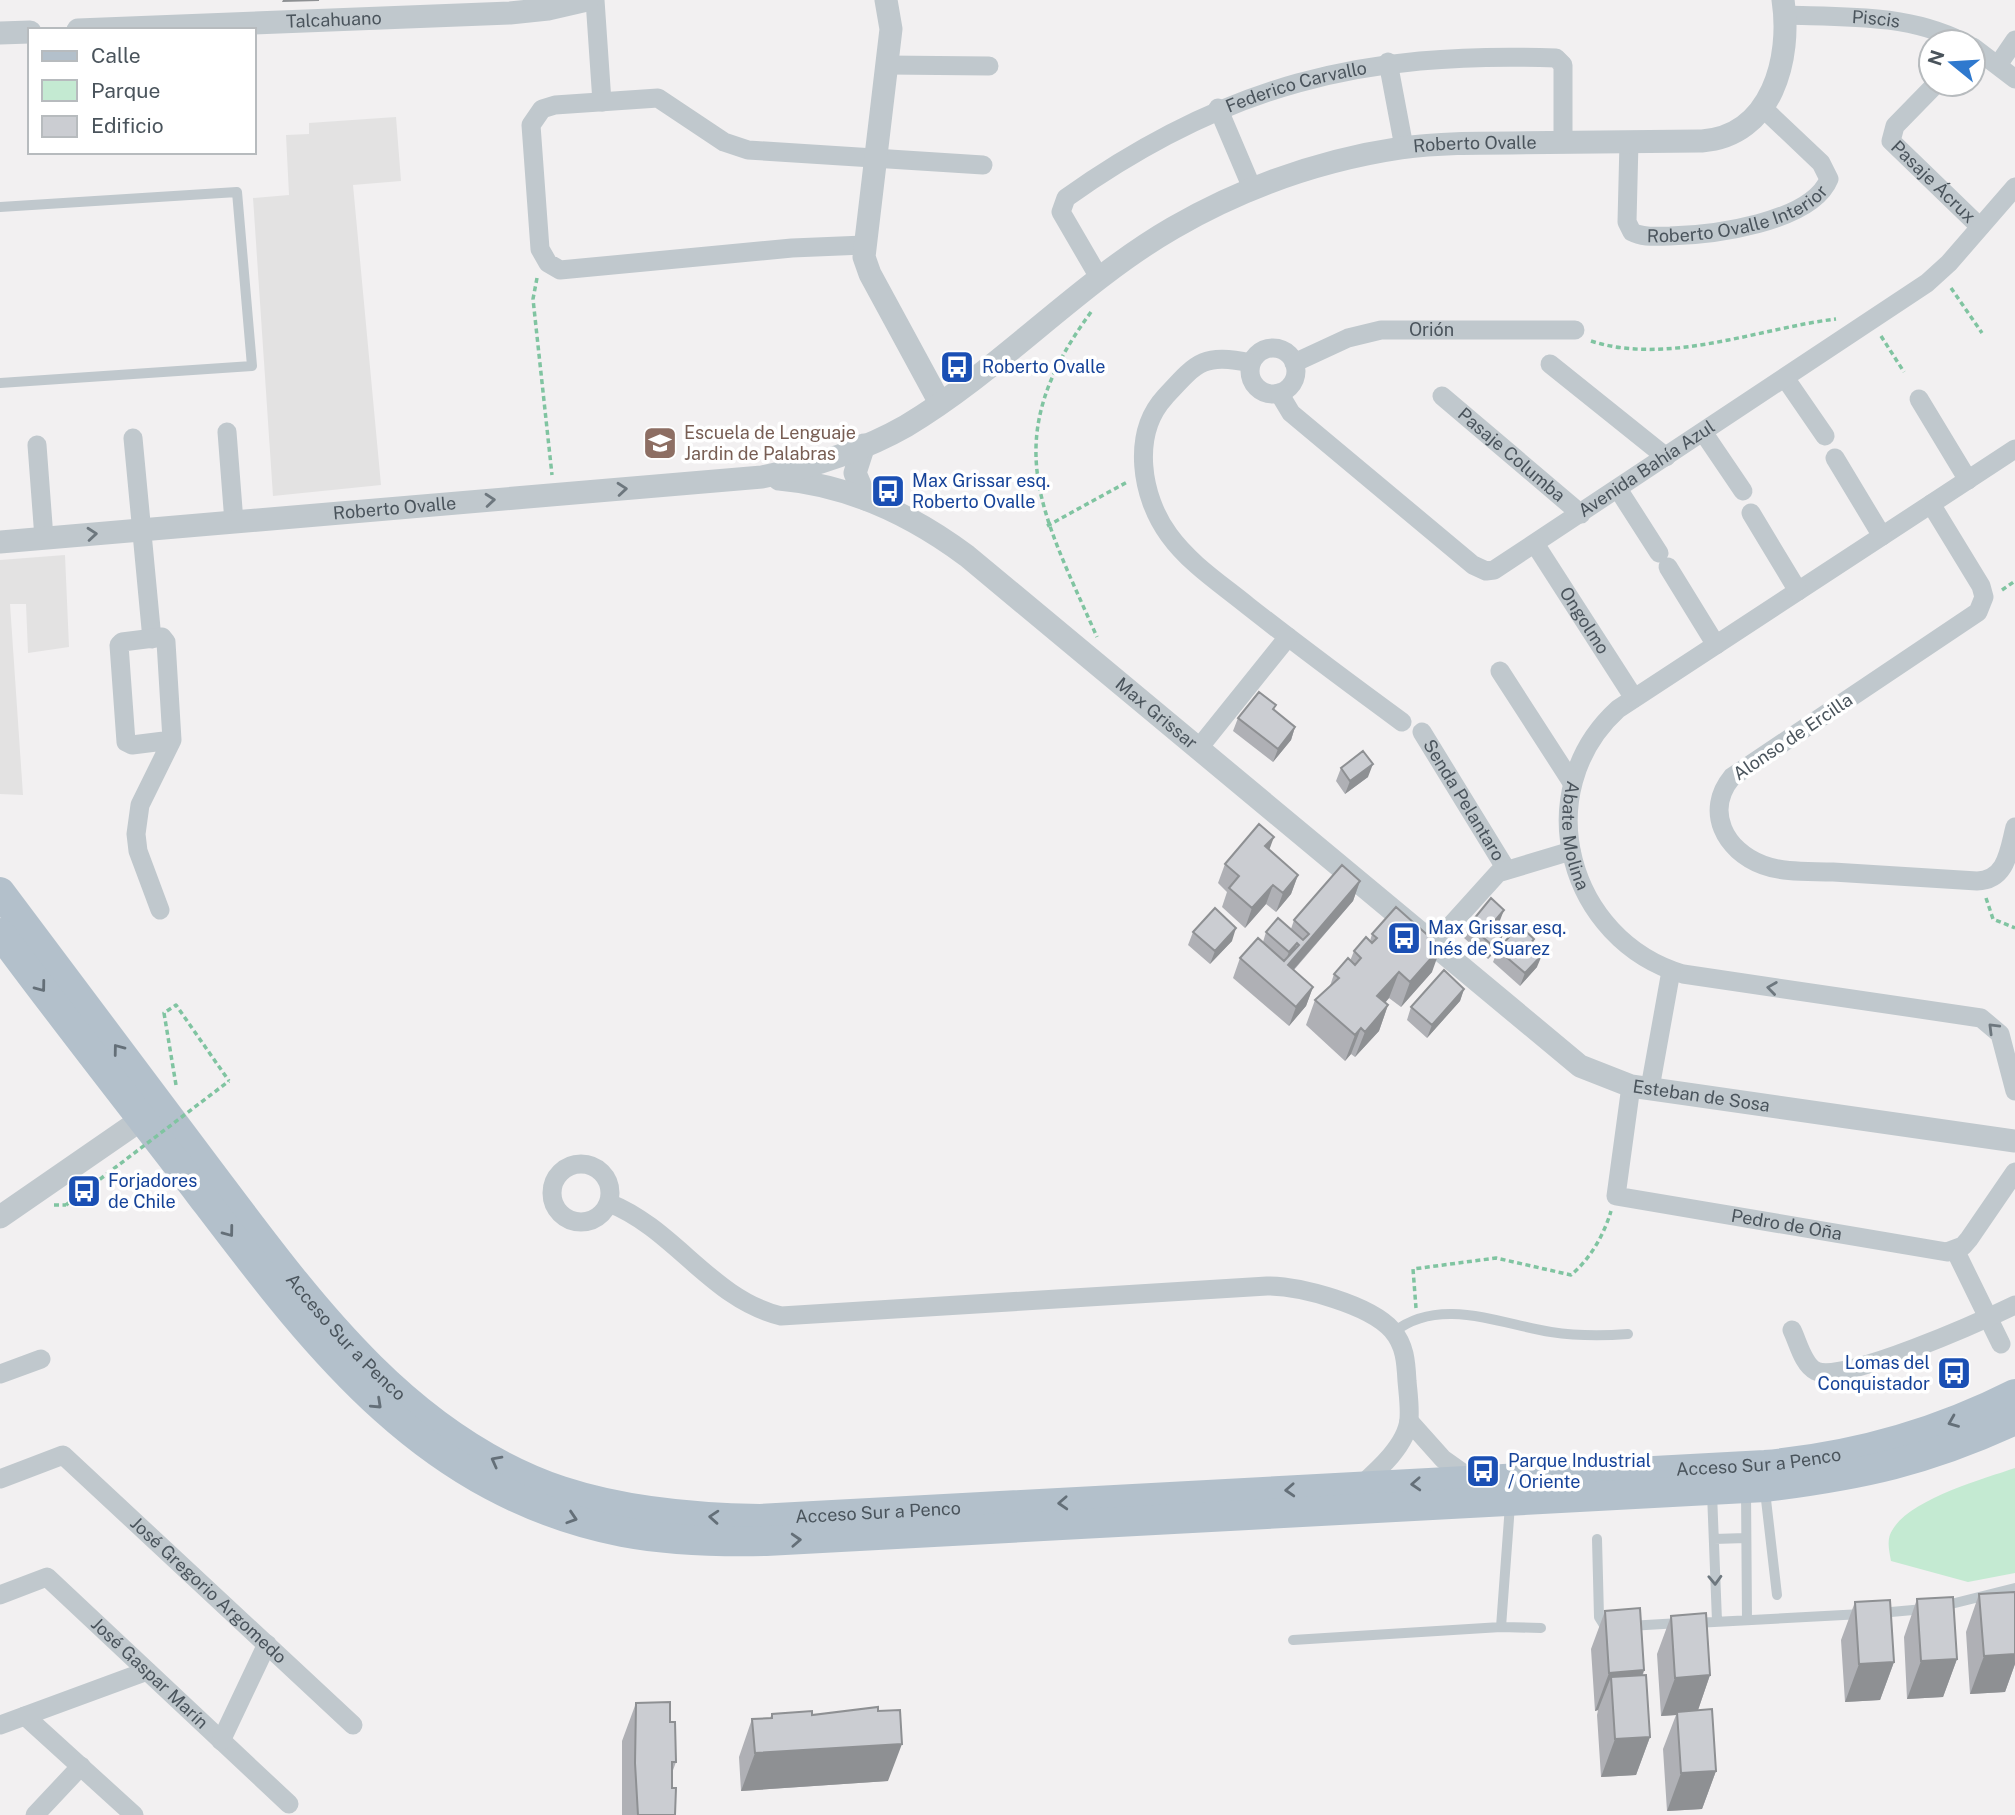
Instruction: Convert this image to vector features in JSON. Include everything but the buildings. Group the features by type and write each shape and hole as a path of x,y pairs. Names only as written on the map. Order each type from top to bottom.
{"main road":[{"name":"Acceso Sur a Penco","path":"0,892 263,1242 332,1326 378,1376 426,1417 473,1449 529,1478 571,1493 626,1507 695,1516 760,1519 1765,1465 1833,1456 1943,1426 2015,1394"},
{"name":"Acceso Sur a Penco","path":"0,933 295,1318 376,1404 413,1436 466,1471 531,1503 595,1525 688,1541 766,1541 1756,1487 1899,1465 1950,1449 2015,1420"}],"street":[{"name":"Talcahuano","path":"129,28 510,13 548,9 584,0"},
{"path":"595,0 602,102"},
{"path":"886,0 891,16 887,65 864,257 870,274 940,402"},
{"name":"Piscis","path":"1784,8 1898,21 1928,28"},
{"name":"Roberto Ovalle","path":"0,542 762,477 813,465 904,427 1172,228 1252,188 1319,165 1404,147 1725,138 1746,127 1763,108 1781,66 1784,8"},
{"path":"0,33 28,32"},
{"path":"1998,65 2015,40"},
{"path":"1987,57 2015,79"},
{"name":"Federico Carvallo","path":"1100,279 1063,218 1063,202 1142,147 1218,108 1298,83 1388,62 1556,58 1563,65 1563,142"},
{"path":"1388,62 1404,147"},
{"path":"887,65 989,66"},
{"path":"864,245 768,250 567,271 548,264 540,249 531,125 537,114 548,106 658,98 724,142 748,150 983,165"},
{"name":"Pasaje Ácrux","path":"1922,98 1895,126 1891,136 1894,146 1980,227"},
{"path":"1218,108 1252,188"},
{"name":"Roberto Ovalle Interior","path":"1629,142 1627,222 1632,232 1643,236 1694,236 1758,224 1797,208 1825,186 1829,178 1821,163 1763,108"},
{"name":"Avenida Bahía Azul","path":"1251,363 1250,374 1254,384 1263,392 1279,393 1291,413 1473,565 1486,571 1494,570 1871,321 1940,272 2015,187"},
{"name":"Orión","path":"1294,363 1348,338 1381,330 1575,330"},
{"path":"1279,393 1293,381 1294,363 1288,354 1273,348 1262,351 1251,363 1220,357 1204,361 1166,396 1154,411 1145,434 1146,472 1154,509 1179,548 1288,637 1402,722"},
{"path":"1550,364 1666,457"},
{"path":"1785,378 1825,436"},
{"name":"Pasaje Columba","path":"1442,396 1581,514"},
{"path":"1919,399 1968,480"},
{"path":"227,432 234,522"},
{"path":"1703,432 1742,491"},
{"path":"133,439 152,639"},
{"path":"37,445 44,538"},
{"path":"864,445 855,474 866,499"},
{"name":"Abate Molina","path":"2015,449 1634,698 1611,716 1591,737 1572,781 1568,816 1571,851 1587,896 1607,925 1631,948 1671,971 1982,1018 2000,1034 2015,1091"},
{"path":"1835,458 1882,536"},
{"name":"Max Grissar","path":"762,477 815,484 866,499 926,527 967,556 1433,945"},
{"path":"1618,489 1716,645"},
{"name":"Alonso de Ercilla","path":"1931,504 1980,586 1984,597 1978,612 1732,776 1720,795 1718,814 1723,831 1735,847 1751,860 1771,867 1984,881"},
{"path":"1751,513 1798,591"},
{"name":"Ongolmo","path":"1535,544 1634,698"},
{"path":"1198,749 1288,637"},
{"path":"160,911 138,851 136,825 140,805 172,740 166,642 164,638 122,642 119,645 125,739 132,745 172,740"},
{"path":"1500,671 1572,781"},
{"name":"Senda Pelantaro","path":"1422,732 1506,869"},
{"path":"1984,881 2001,870 2015,827"},
{"path":"1433,945 1486,884 1506,869 1571,851"},
{"name":"Esteban de Sosa","path":"1433,945 1567,1057 1599,1076 1640,1087 2015,1141"},
{"path":"1640,1087 1671,971"},
{"name":"Pedro de Oña","path":"1640,1087 1616,1196 1938,1251 1955,1250"},
{"path":"0,1217 142,1119"},
{"path":"2001,1344 1955,1250 1969,1239 2015,1172"},
{"path":"609,1203 648,1223 742,1301 780,1316 1279,1286 1304,1290 1343,1304 1378,1318 1394,1332 1406,1362 1409,1422 1388,1459 1359,1487"},
{"path":"1792,1330 1809,1366 1824,1373 1893,1355 2015,1305"},
{"path":"0,1374 41,1359"},
{"path":"1409,1422 1436,1453 1474,1480"},
{"name":"José Gregorio Argomedo","path":"0,1479 63,1455 353,1725"},
{"name":"José Gaspar Marín","path":"0,1595 47,1577 289,1804"},
{"path":"221,1741 267,1644"},
{"path":"0,1725 147,1671"},
{"path":"25,1716 134,1815"},
{"path":"36,1815 81,1766"}],"lane":[{"path":"0,206 237,192 252,366 0,383"},
{"path":"1394,1332 1417,1318 1454,1314 1555,1333 1628,1334"},
{"path":"1747,1620 1746,1538 1756,1487"},
{"path":"1756,1487 1777,1595"},
{"path":"1712,1489 1717,1621"},
{"path":"1501,1627 1510,1501"},
{"path":"1714,1539 1746,1538"},
{"path":"1597,1539 1599,1617 1604,1625 1610,1627 1925,1609 2015,1588"},
{"path":"1293,1640 1501,1627 1541,1628"}],"path":[{"path":"548,264 536,281 533,299 554,495"},
{"path":"1940,272 1982,333"},
{"path":"1096,306 1061,358 1038,423 1035,450 1038,485 1047,526 1100,645"},
{"path":"1575,330 1597,343 1681,347 1825,320 1871,321 1904,372"},
{"path":"1047,526 1146,472"},
{"path":"1984,881 1989,915 1999,924 2015,928"},
{"path":"66,1205 229,1081 176,1005 164,1013 176,1085 169,1088"},
{"path":"1417,1318 1413,1269 1496,1258 1571,1275 1584,1264 1607,1225"}],"shaded area":[{"path":"396,117 401,181 353,185 381,485 273,496 253,198 289,195 286,135 309,134 309,123"},
{"path":"65,555 69,647 28,653 26,604 10,604 23,795 0,794 0,560"}],"green space":[{"path":"2015,1468 2015,1573 1968,1582 1891,1561 1889,1537 1902,1518 1915,1508 1949,1491"}],"place":[{"name":"Roberto Ovalle","path":"957,367"},
{"name":"Escuela de Lenguaje Jardin de Palabras","path":"660,443"},
{"name":"Max Grissar esq. Roberto Ovalle","path":"888,491"},
{"name":"Max Grissar esq. Inés de Suarez","path":"1404,938"},
{"name":"Forjadores de Chile","path":"84,1191"},
{"name":"Lomas del Conquistador","path":"1954,1373"},
{"name":"Parque Industrial / Oriente","path":"1483,1471"}]}
